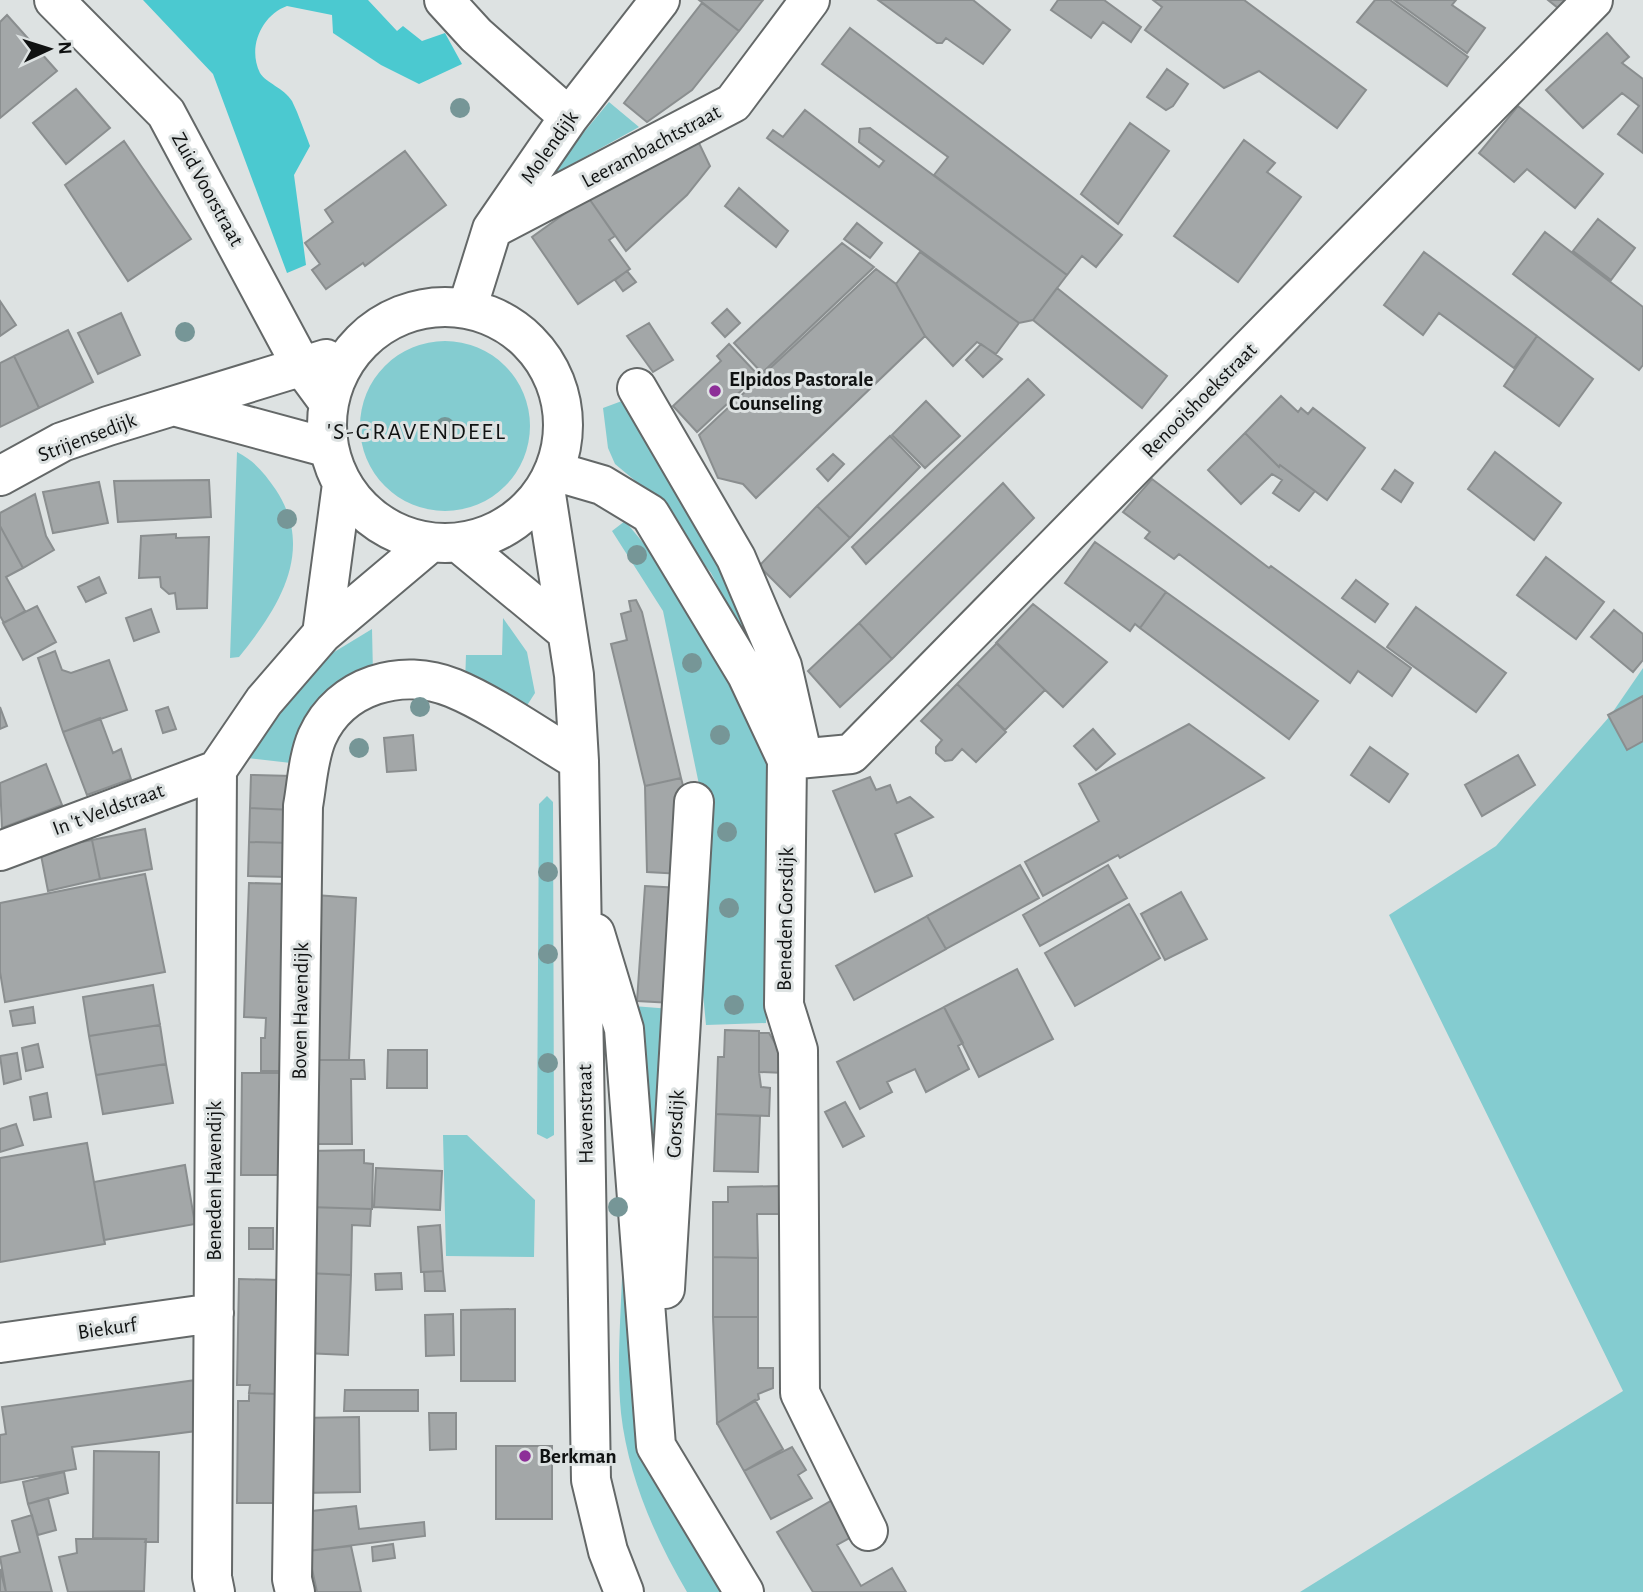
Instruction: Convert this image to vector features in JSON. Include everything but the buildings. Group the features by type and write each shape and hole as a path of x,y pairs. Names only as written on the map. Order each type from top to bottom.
{"street":[{"name":"Zuid Voorstraat","path":"54,0 166,113 301,365 329,403"},
{"path":"444,0 476,35 569,117"},
{"name":"Molendijk","path":"467,309 492,229 569,117 660,0"},
{"name":"Leerambachtstraat","path":"492,229 733,103 810,0"},
{"name":"Renooishoekstraat","path":"795,760 851,754 1593,0"},
{"path":"430,307 467,309 487,315 523,336 549,369 562,409 560,450 550,480 529,509 509,525 484,537 444,543 388,530 355,502 342,484 329,448 329,403 334,386 350,354 377,328 403,315 430,307"},
{"name":"Strijensedijk","path":"2,473 62,442 301,365 350,354"},
{"name":"Beneden Gorsdijk","path":"637,388 736,558 782,666 795,760 784,1005 799,1050 800,1393 868,1531"},
{"name":"Strijensedijk","path":"177,407 329,448"},
{"name":"Beneden Gorsdijk","path":"550,480 602,485 650,514 795,760"},
{"name":"Havenstraat","path":"550,480 566,632 574,675 579,761 591,1480 608,1551 625,1592"},
{"path":"322,634 342,484"},
{"path":"444,543 566,632"},
{"path":"217,770 264,701 322,634 444,543"},
{"name":"Boven Havendijk","path":"295,1592 292,1579 303,806 317,738 346,699 367,685 392,680 425,682 452,688 579,761"},
{"name":"In 't Veldstraat","path":"0,851 217,770"},
{"name":"Beneden Havendijk","path":"215,1592 212,1577 217,770"},
{"name":"Gorsdijk","path":"656,1446 694,802"},
{"name":"Gorsdijk","path":"582,891 624,1029 656,1446 744,1592"},
{"name":"Biekurf","path":"0,1343 214,1313"}],"shaded area":[{"path":"143,0 368,0 397,31 403,26 422,41 445,33 462,64 419,84 381,65 333,33 332,15 287,6 278,10 264,24 256,43 256,63 263,77 292,101 310,146 294,175 306,265 287,273 213,74"},
{"path":"609,102 639,127 545,179"},
{"path":"445,341 478,347 505,366 524,393 530,426 524,459 505,486 478,505 445,511 412,505 385,486 366,459 360,426 366,393 385,366 412,347"},
{"path":"630,398 734,578 762,672 711,573 644,488 615,464 608,448 603,408"},
{"path":"237,452 259,468 276,490 287,513 293,535 292,557 278,599 239,657 230,658"},
{"path":"625,521 680,587 757,739 769,769 766,1023 706,1025 695,908 702,799 663,611 612,531"},
{"path":"503,618 527,652 535,693 526,707 465,683 466,655 502,655"},
{"path":"372,629 373,674 291,763 238,757 326,657"},
{"path":"1643,668 1643,1592 1300,1592 1623,1391 1389,915 1496,846 1610,716"},
{"path":"547,796 553,802 554,1135 547,1139 537,1134 539,804"},
{"path":"633,1006 671,1009 659,1253"},
{"path":"443,1135 467,1135 535,1200 534,1257 446,1256"},
{"path":"623,1248 659,1411 749,1592 687,1592 664,1550 645,1506 630,1460 621,1413 619,1352"}],"place":[{"name":"Elpidos Pastorale Counseling","path":"715,391"},
{"name":"Berkman","path":"525,1456"}],"district":[{"name":"'S-GRAVENDEEL","path":"417,431"}]}
